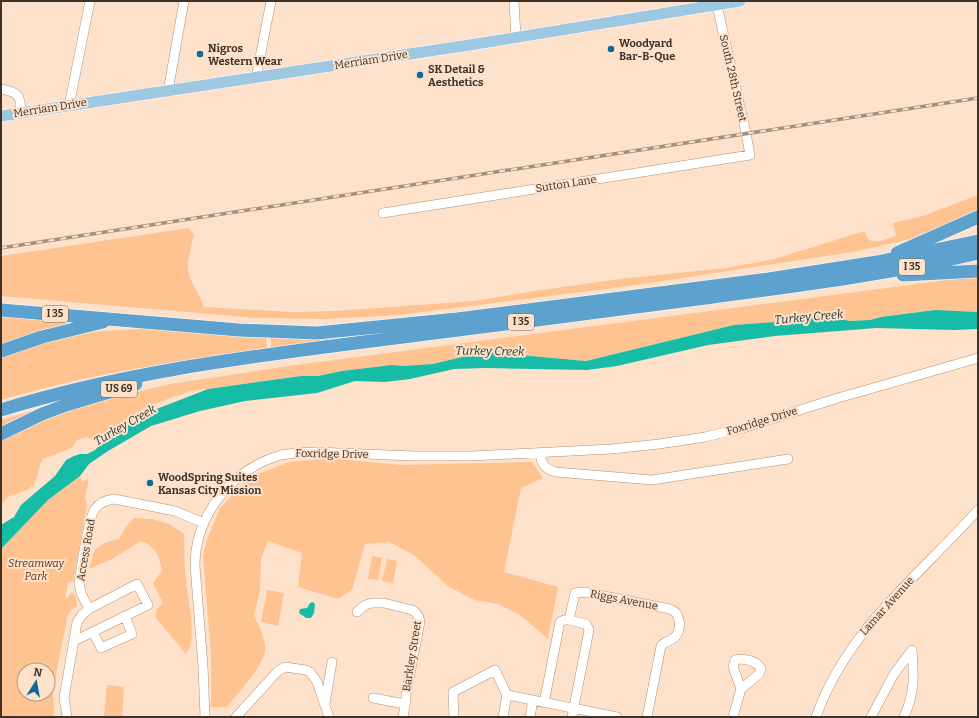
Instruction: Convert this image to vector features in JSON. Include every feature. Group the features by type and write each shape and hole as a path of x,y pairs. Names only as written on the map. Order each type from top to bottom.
{"highway":[{"path":"877,262 978,217"},
{"name":"I 35","path":"1,310 239,330 317,333 457,319 761,280 877,262 978,241"},
{"name":"I 35","path":"1,410 112,381 197,365 846,279 978,253"},
{"path":"846,279 978,270"},
{"path":"1,351 42,337 110,320"},
{"name":"US 69","path":"1,434 42,414 66,405 197,365"}],"main road":[{"name":"Merriam Drive","path":"1,116 516,38 716,3 740,1"}],"street":[{"path":"69,106 90,1"},
{"path":"168,91 184,1"},
{"path":"256,78 271,1"},
{"path":"514,1 516,38"},
{"name":"South 28th Street","path":"716,3 750,155"},
{"path":"1,89 14,91 20,100 21,113"},
{"name":"Sutton Lane","path":"383,213 750,155"},
{"name":"Foxridge Drive","path":"205,717 203,666 195,566 197,548 204,523 218,498 241,474 263,463 285,454 315,452 414,456 460,456 629,448 687,440 729,432 845,396 978,358"},
{"path":"540,453 543,465 556,472 652,480 788,459"},
{"name":"Access Road","path":"89,609 81,593 79,583 92,514 99,504 114,499 175,511 204,523"},
{"name":"Lamar Avenue","path":"816,717 844,660 868,625 891,599 978,510"},
{"path":"67,717 64,698 74,641 78,620 89,609 137,584 148,605 74,641"},
{"name":"Riggs Avenue","path":"569,620 573,597 575,593 579,592 670,609 676,612 679,620 678,630 673,638 666,641 661,646 647,717"},
{"name":"Barkley Street","path":"357,612 366,604 377,603 412,610 418,615 420,622 403,717"},
{"path":"93,632 101,648 132,634 125,616"},
{"path":"544,702 560,624 563,620 585,624 588,626 589,630 573,713"},
{"path":"871,717 894,674 912,650 914,679 910,701 904,717"},
{"path":"325,704 332,662"},
{"path":"236,717 278,671 285,667 310,672 316,679 329,717"},
{"path":"454,717 453,692 495,670 507,695 503,717"},
{"path":"733,717 741,689"},
{"path":"507,695 544,702 573,713 617,717"},
{"path":"373,698 405,704"},
{"path":"530,717 533,700"}],"green space":[{"path":"978,195 978,212 906,240 853,252 636,285 398,315 326,319 257,318 1,296 1,256 189,228 194,235 188,261 188,269 192,283 204,307 293,312 336,311 474,301 620,279 726,268 774,259 865,231 866,237 869,240 882,240 896,236 893,223 923,216"},
{"path":"978,276 978,312 935,310 881,317 870,320 849,321 830,316 734,325 586,361 507,354 497,351 483,352 433,364 404,366 392,365 342,371 318,376 301,376 191,391 159,402 137,412 100,440 95,441 86,437 77,440 72,448 43,459 34,484 29,489 8,497 1,505 1,440 63,412 100,401 170,384 296,365"},
{"path":"1,316 11,317 79,324 1,346"},
{"path":"144,329 266,338 267,349 133,369 67,383 1,400 1,357 61,338 105,331"},
{"path":"271,338 334,338 334,340 271,348"},
{"path":"39,409 1,430 1,420"},
{"path":"329,458 400,465 532,462 543,478 521,488 504,572 558,587 548,639 520,615 498,604 475,600 449,587 414,555 389,542 365,544 352,590 338,599 298,587 302,553 268,541 261,559 260,590 254,616 260,628 265,646 263,657 255,672 227,707 211,707 211,654 203,555 207,539 220,508 250,477 289,462"},
{"name":"Streamway Park","path":"80,476 82,482 89,478 85,497 87,506 73,581 68,583 65,600 72,592 76,597 77,607 71,610 67,618 56,675 56,662 16,662 16,702 53,702 54,717 1,717 1,549 48,500"},
{"path":"134,518 160,521 172,526 184,534 185,571 192,626 190,646 186,654 156,618 156,610 163,603 153,583 162,571 160,560 156,552 150,546 141,541 112,559 89,569 95,549 107,542 119,539 126,527"},
{"path":"372,556 382,558 378,580 368,579"},
{"path":"387,559 397,561 393,583 382,581"},
{"path":"267,590 284,593 278,626 261,622"},
{"path":"107,685 124,687 122,717 104,717"}],"water":[{"path":"935,310 978,312 978,329 954,330 876,328 775,336 708,345 617,366 587,370 485,368 454,369 410,379 385,382 355,381 317,393 245,401 200,411 151,426 89,464 80,476 48,500 1,549 1,525 14,517 21,505 55,476 66,460 95,450 104,441 149,412 208,389 301,376 318,376 342,371 392,365 404,366 433,364 483,352 497,351 507,354 586,361 734,325 830,316 849,321 870,320 881,317"},
{"path":"313,602 315,604 314,613 311,618 306,618 299,613 300,609 307,608 310,603"}],"railway":[{"path":"1,248 978,98"}],"place":[{"name":"Woodyard Bar-B-Que","path":"611,49"},
{"name":"Nigros Western Wear","path":"200,54"},
{"name":"SK Detail & Aesthetics","path":"420,75"},
{"name":"WoodSpring Suites Kansas City Mission","path":"150,483"}],"water label":[{"name":"Turkey Creek","path":"809,317"},
{"name":"Turkey Creek","path":"490,351"},
{"name":"Turkey Creek","path":"125,425"}]}
